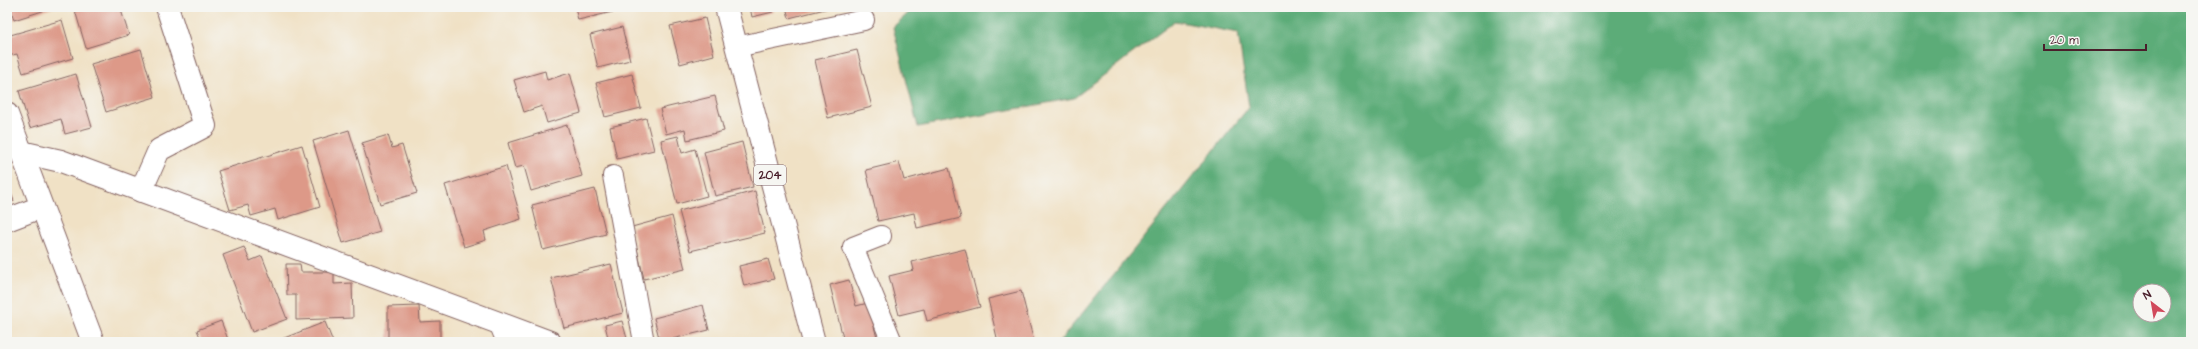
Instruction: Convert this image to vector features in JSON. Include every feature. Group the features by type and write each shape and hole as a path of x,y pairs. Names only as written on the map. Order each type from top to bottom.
{"main road":[{"path":"141,191 159,150 205,126 167,7"},
{"name":"204","path":"726,7 814,342"},
{"path":"7,114 93,342"},
{"path":"21,152 61,161 141,191 503,333 550,342"},
{"path":"7,220 41,207"}],"lane":[{"path":"736,47 864,20"},
{"path":"613,176 644,342"},
{"path":"881,236 853,247 892,342"}],"green space":[{"path":"915,7 2191,7 2191,342 1059,342 1249,107 1238,33 1175,21 1074,98 918,127 893,27"}],"building":[{"path":"10,7 55,7 14,20"},
{"path":"74,7 120,7 129,35 86,48"},
{"path":"575,7 630,7 630,8 578,20"},
{"path":"750,7 771,7 773,12 752,17"},
{"path":"786,7 829,7 829,8 789,18"},
{"path":"705,18 714,55 680,64 670,26"},
{"path":"62,20 73,58 23,73 17,54 8,56 7,36"},
{"path":"622,27 630,60 598,68 590,35"},
{"path":"141,49 155,97 106,112 91,64"},
{"path":"857,50 872,107 828,118 815,60"},
{"path":"545,71 547,80 570,73 581,113 547,123 542,106 524,112 514,80"},
{"path":"76,74 92,127 65,134 61,119 30,128 19,91"},
{"path":"632,74 641,108 605,117 596,83"},
{"path":"715,96 724,131 687,140 685,129 666,134 660,109"},
{"path":"646,118 654,150 617,159 610,127"},
{"path":"567,125 582,176 531,191 524,166 515,168 508,143"},
{"path":"349,130 380,232 343,243 313,141"},
{"path":"388,135 392,148 402,145 417,193 380,204 362,143"},
{"path":"678,136 682,153 695,149 707,196 677,204 661,140"},
{"path":"742,142 753,187 715,196 704,152"},
{"path":"302,145 320,207 278,220 275,209 251,216 248,205 230,210 218,171"},
{"path":"899,162 904,180 949,168 961,218 917,228 914,213 878,221 866,170"},
{"path":"506,166 521,219 484,231 486,240 464,247 445,185"},
{"path":"7,183 14,201 7,204"},
{"path":"595,189 606,234 543,250 532,205"},
{"path":"755,191 765,233 690,251 679,211"},
{"path":"672,216 685,269 644,279 632,227"},
{"path":"244,247 250,261 262,256 287,319 252,332 223,255"},
{"path":"965,249 980,307 927,321 924,309 899,315 889,276 914,270 912,262"},
{"path":"768,259 774,279 744,286 739,266"},
{"path":"286,264 300,264 301,272 334,272 334,284 352,283 353,318 296,320 296,295 287,295"},
{"path":"611,264 623,313 564,328 551,278"},
{"path":"849,280 856,306 868,303 878,342 844,342 830,285"},
{"path":"1021,291 1034,342 998,342 988,299"},
{"path":"703,305 709,330 660,342 654,318"},
{"path":"419,306 420,322 440,321 440,342 388,342 388,307"},
{"path":"221,321 229,342 202,342 197,330"},
{"path":"622,321 628,342 609,342 605,325"},
{"path":"325,322 333,342 274,342"}]}
